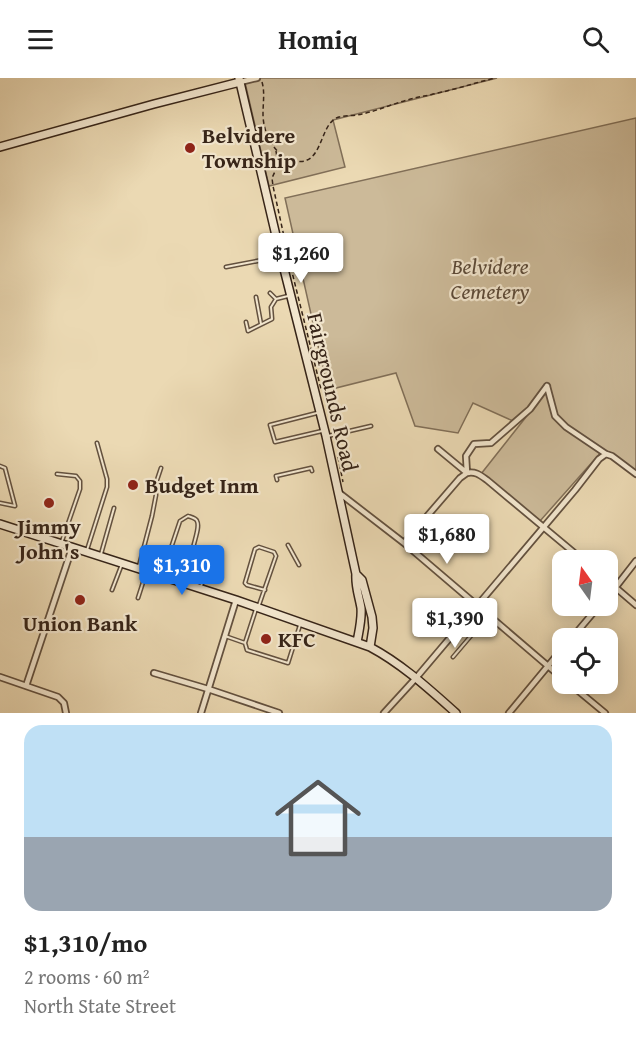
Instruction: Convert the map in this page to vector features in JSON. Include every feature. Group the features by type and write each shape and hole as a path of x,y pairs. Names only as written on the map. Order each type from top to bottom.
{"main road":[{"path":"0,147 240,80"},
{"name":"Fairgrounds Road","path":"240,80 281,257 341,490 356,574 355,583 361,606 357,642"},
{"path":"0,524 236,600 370,647 416,678 456,713"},
{"name":"Fairgrounds Road","path":"356,574 362,580 372,617 370,647"}],"street":[{"path":"240,80 259,78"},
{"path":"467,473 466,456 474,444 491,443 530,409 547,386 555,416 566,427 636,474"},
{"path":"438,449 467,473"},
{"path":"384,713 544,527 599,459 606,454"},
{"path":"404,543 460,478 472,472 477,473 571,550"},
{"path":"341,490 552,669"},
{"path":"26,686 72,548"},
{"path":"618,584 636,561"},
{"path":"618,590 636,605"},
{"path":"201,713 236,600"},
{"path":"581,628 591,616"},
{"path":"509,713 552,661"},
{"path":"154,673 279,713"},
{"path":"0,677 58,697 64,703 66,713"},
{"path":"582,694 605,713"}],"lane":[{"path":"226,267 281,257"},
{"path":"270,293 276,299"},
{"path":"246,322 248,331 272,319 271,307 276,299 291,295"},
{"path":"256,297 261,324"},
{"path":"320,412 270,425 275,442 371,426"},
{"path":"86,552 107,487 107,479 96,443"},
{"path":"0,466 5,468 15,506 0,503"},
{"path":"138,569 152,516 156,495 155,486 161,468"},
{"path":"277,480 276,476 311,468 312,471"},
{"path":"57,474 76,476 80,481 80,489 61,544"},
{"path":"100,557 114,508"},
{"path":"162,552 171,548 180,521 188,516 198,522 192,557"},
{"path":"288,544 299,565"},
{"path":"265,590 247,585 245,580 255,549 259,547 274,552 276,556 265,590 245,643 247,650 288,663 301,623"},
{"path":"112,590 122,564"},
{"path":"138,598 147,572"},
{"path":"200,589 204,578"},
{"path":"453,657 489,615"},
{"path":"225,636 245,643"}],"path":[{"path":"259,78 264,96 263,116 268,138 276,151 278,165"},
{"path":"472,78 474,84"},
{"path":"276,151 290,159 302,161 310,158 318,150 333,120 495,78"},
{"path":"290,159 278,165 272,178 290,264 323,396"},
{"path":"338,458 341,490"}],"green space":[{"path":"244,78 497,78 333,120 345,167 269,186"},
{"name":"Belvidere Cemetery","path":"636,118 636,471 603,450 540,521 481,474 545,393 513,421 473,403 458,433 415,426 396,373 328,390 285,198"}],"place":[{"name":"Belvidere Township","path":"190,148"},
{"name":"Budget Inm","path":"133,485"},
{"name":"Jimmy John's","path":"49,503"},
{"name":"Union Bank","path":"80,600"},
{"name":"KFC","path":"266,639"}]}
